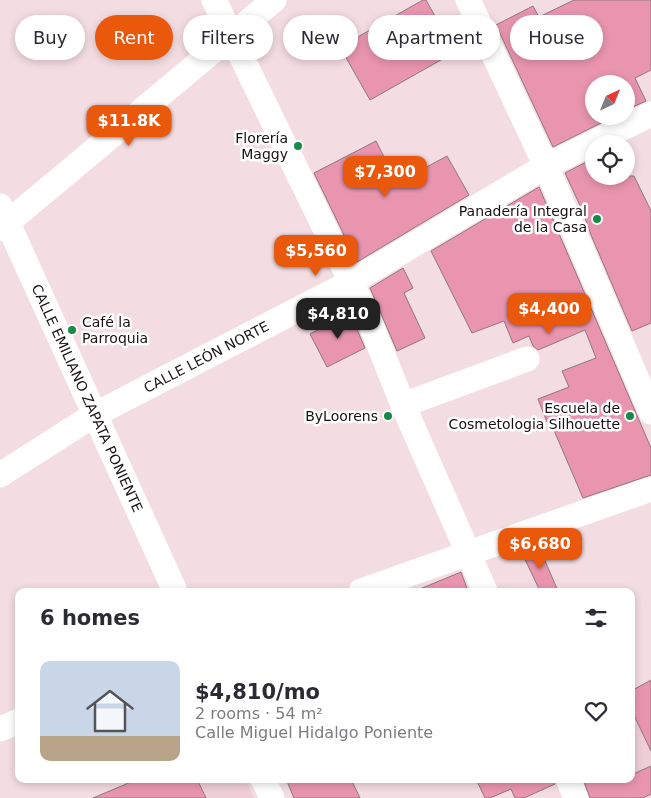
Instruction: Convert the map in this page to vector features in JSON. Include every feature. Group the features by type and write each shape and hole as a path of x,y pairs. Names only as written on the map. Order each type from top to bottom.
{"street":[{"path":"214,0 222,15"},
{"path":"256,15 274,0"},
{"path":"468,0 546,166 651,412"},
{"path":"2,219 202,60"},
{"path":"244,60 367,315 403,404 484,588"},
{"name":"CALLE LEÓN NORTE","path":"0,475 94,414 351,282 546,166 651,114"},
{"name":"CALLE EMILIANO ZAPATA PONIENTE","path":"2,219 174,588"},
{"path":"403,404 527,359"},
{"path":"377,588 468,553 651,489"},
{"path":"0,729 15,723"},
{"path":"265,783 272,798"},
{"path":"570,783 576,798"}],"shaded area":[{"path":"635,692 651,696 651,794 643,798 589,798 582,783 635,783"},
{"path":"182,783 247,783 254,798 146,798"}],"building":[{"path":"426,0 434,15 397,15"},
{"path":"574,0 651,0 651,70 635,78 635,75 585,75 585,125 597,125 553,147 512,60 603,60 603,15 543,15"},
{"path":"533,6 538,15 515,15"},
{"path":"510,18 510,55 500,34 500,23"},
{"path":"368,31 368,60 441,60 370,100 347,60 358,60 358,37"},
{"path":"635,78 646,101 635,106"},
{"path":"376,141 397,183 447,156 469,195 357,262 314,173"},
{"path":"585,163 585,185 635,185 635,178 651,211 651,323 632,331 565,173"},
{"path":"539,187 651,448 651,475 583,498 550,421 547,422 538,399 569,387 562,371 596,358 585,330 538,350 533,346 529,336 513,343 504,321 472,333 431,251"},
{"path":"403,268 413,288 404,293 425,338 397,351 370,288"},
{"path":"350,313 365,348 327,367 310,334"},
{"path":"539,547 557,588 539,588 522,553"},
{"path":"461,572 467,588 422,588"},
{"path":"651,680 651,751 635,717 635,689"},
{"path":"651,766 651,794 643,798 590,798 584,783 635,783 635,773"},
{"path":"129,783 199,783 206,798 93,798"},
{"path":"288,783 353,783 360,798 294,798"},
{"path":"478,783 555,783 524,798 515,798 511,789 490,798 485,798"}],"place":[{"name":"Florería Maggy","path":"298,146"},
{"name":"Panadería Integral de la Casa","path":"597,219"},
{"name":"Café la Parroquia","path":"72,330"},
{"name":"ByLoorens","path":"388,416"},
{"name":"Escuela de Cosmetologia Silhouette","path":"630,416"}]}
